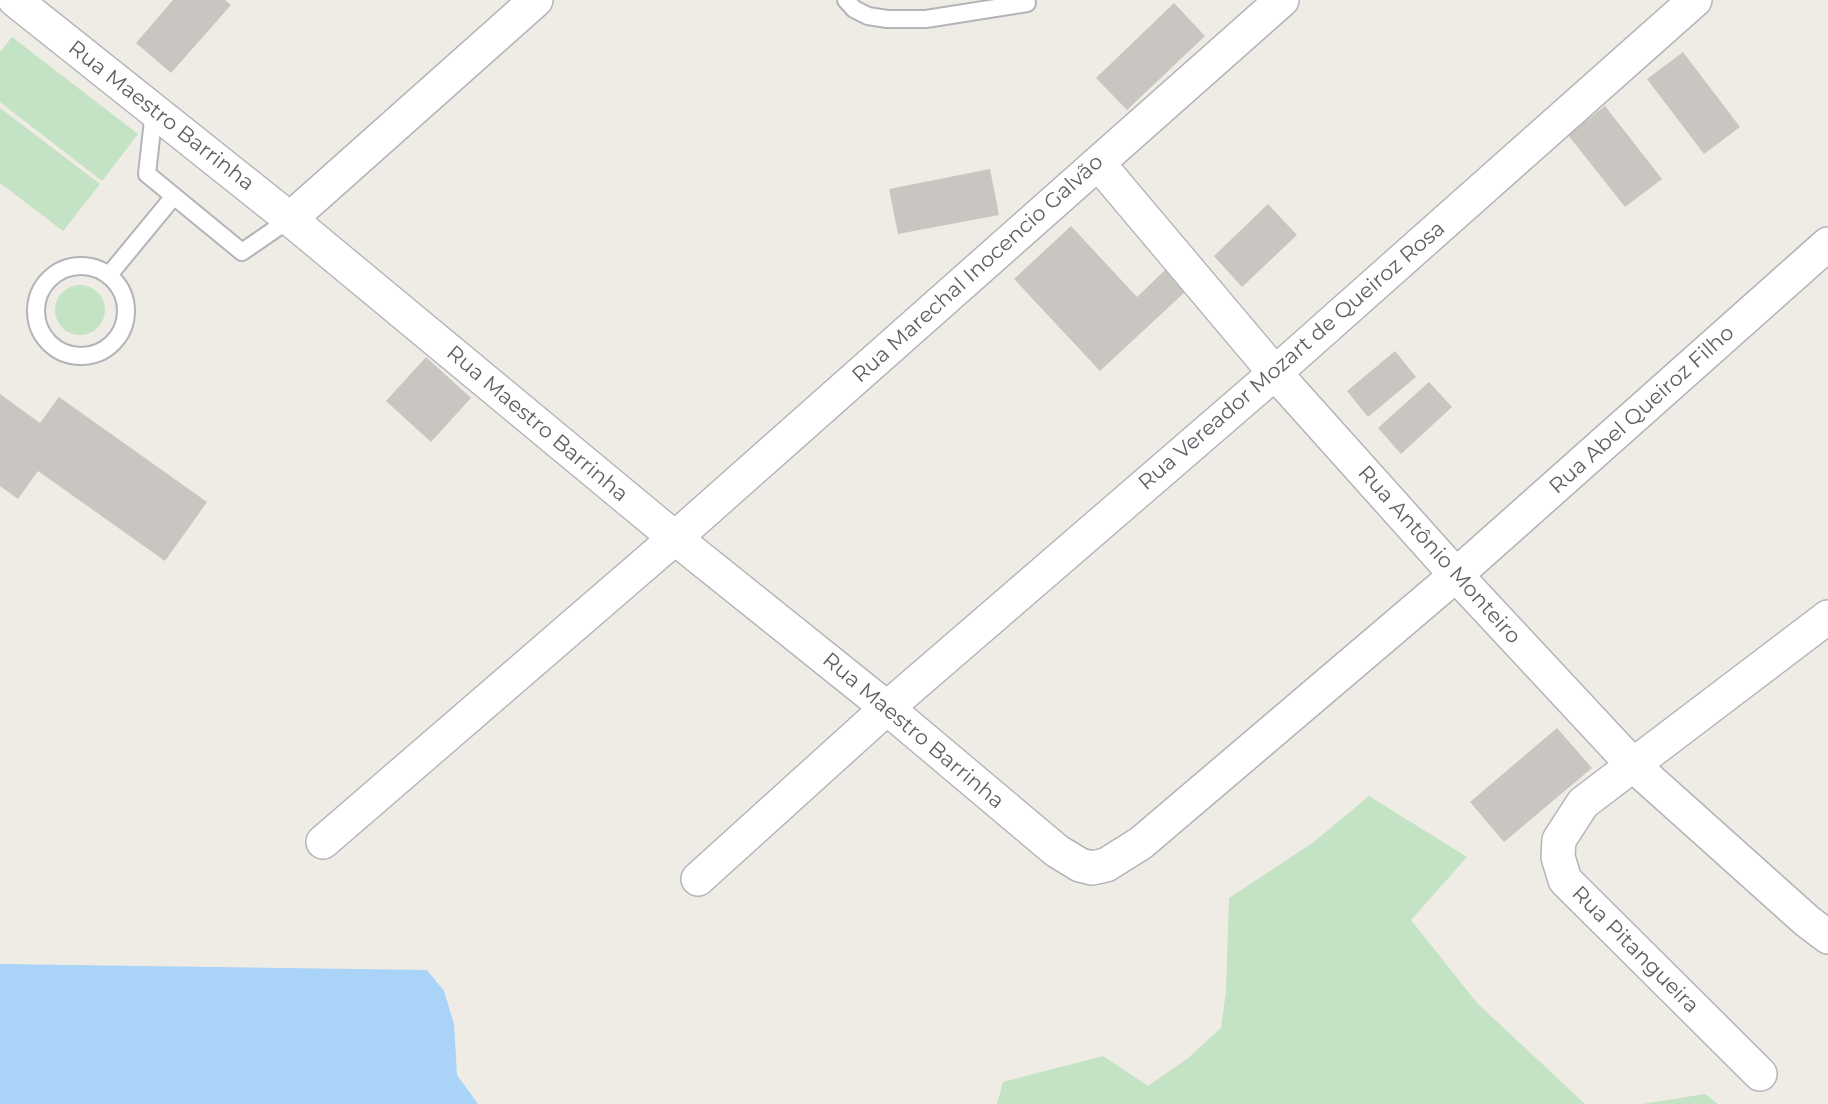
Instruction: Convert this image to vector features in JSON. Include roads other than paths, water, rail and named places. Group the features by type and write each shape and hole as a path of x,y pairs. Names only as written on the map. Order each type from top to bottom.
{"street":[{"name":"Rua Maestro Barrinha","path":"15,0 290,219 1057,851"},
{"path":"290,219 536,0"},
{"name":"Rua Marechal Inocencio Galvão","path":"323,842 675,538 1282,0"},
{"name":"Rua Vereador Mozart de Queiroz Rosa","path":"698,879 886,708 1275,373 1695,0"},
{"name":"Rua Antônio Monteiro","path":"1098,163 1275,373 1456,575 1633,765 1821,921"},
{"name":"Rua Abel Queiroz Filho","path":"1057,851 1080,865 1092,868 1107,865 1141,843 1456,575 1828,244"},
{"name":"Rua Pitangueira","path":"1760,1074 1565,880 1558,856 1559,840 1583,803 1828,617"}],"lane":[{"path":"846,0 854,9 868,16 887,19 926,19 1027,3"},
{"path":"154,111 147,174 242,252 290,219"},
{"path":"109,275 174,196"},
{"path":"80,265 95,268 109,275 119,286 125,299 127,314 123,329 115,341 104,351 89,356 74,357 60,352 48,343 39,331 35,316 36,301 42,287 52,276 65,268 80,265"}],"water":[{"path":"0,964 427,970 444,991 454,1024 457,1075 478,1104 0,1104"}]}
